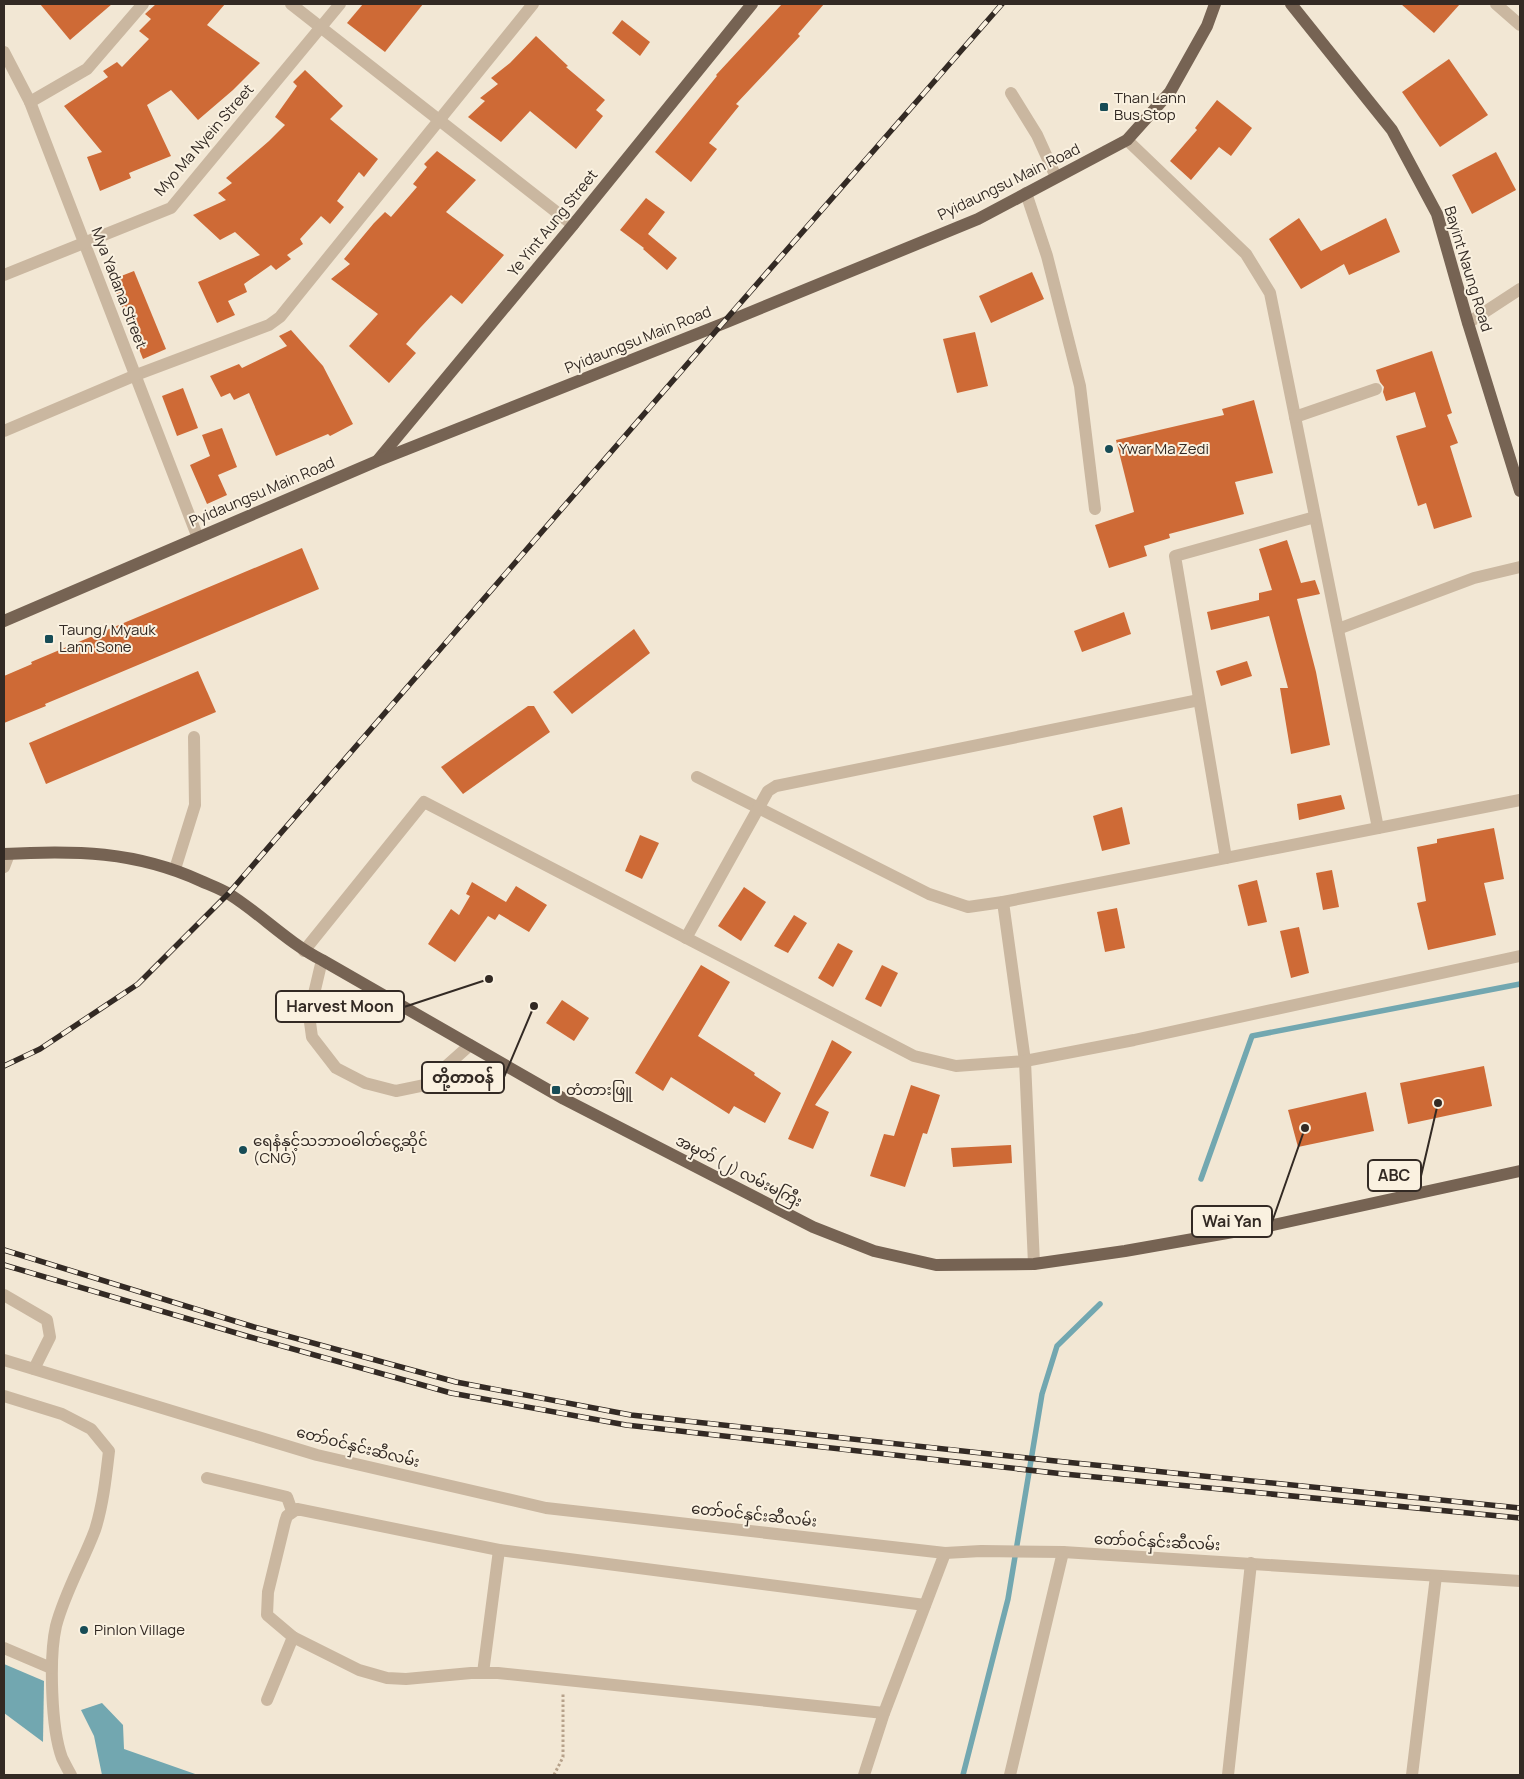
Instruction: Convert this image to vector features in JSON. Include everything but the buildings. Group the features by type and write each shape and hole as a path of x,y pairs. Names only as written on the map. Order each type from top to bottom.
{"main road":[{"name":"Ye Yint Aung Street","path":"377,461 752,4"},
{"name":"Pyidaungsu Main Road","path":"4,621 377,461 722,324 978,218 1026,194 1127,140 1170,92 1207,26 1215,4"},
{"name":"Bayint Naung Road","path":"1291,4 1392,130 1437,214 1468,323 1520,491"},
{"name":"အမှတ် (၂) လမ်းမကြီး","path":"6,854 52,851 122,856 175,869 228,894 304,951 564,1099 813,1227 874,1251 936,1264 1034,1264 1125,1251 1273,1225 1520,1171"}],"street":[{"path":"30,102 87,69 143,4"},
{"path":"291,4 572,225"},
{"name":"Myo Ma Nyein Street","path":"4,275 171,208 340,4"},
{"path":"4,431 136,375 269,325 280,317 534,4"},
{"path":"1496,4 1520,26"},
{"name":"Mya Yadana Street","path":"4,52 30,102 198,538"},
{"path":"1011,93 1038,134 1056,178"},
{"path":"1127,140 1246,254 1270,293 1378,828"},
{"path":"1026,194 1047,256 1080,386 1095,509"},
{"path":"1468,323 1520,289"},
{"path":"1295,417 1376,389"},
{"path":"1226,858 1175,556 1315,517"},
{"path":"1338,629 1474,578 1520,567"},
{"path":"686,938 768,791 776,786 1199,700"},
{"path":"175,869 195,805 194,737"},
{"path":"697,777 929,894 968,906 1003,902 1520,800"},
{"path":"304,951 424,802 914,1056 956,1066 1025,1061 1134,1040 1520,956"},
{"path":"4,867 6,854"},
{"path":"1003,902 1025,1061 1034,1264"},
{"path":"322,960 309,1015 312,1038 336,1068 365,1083 396,1091 426,1084 470,1045"},
{"path":"4,1295 47,1320 50,1337 34,1369"},
{"name":"တော်ဝင်နှင်းဆီလမ်း","path":"4,1360 317,1455 546,1508 945,1553 981,1551 1063,1552 1520,1581"},
{"path":"4,1396 62,1414 92,1429 109,1451 95,1529 56,1626 51,1668 56,1728 62,1757 71,1775"},
{"path":"207,1478 287,1497 292,1511"},
{"path":"884,1713 498,1673 406,1679 387,1678 359,1670 293,1637 268,1615 268,1592 284,1522 286,1516 297,1509 499,1550 925,1605"},
{"path":"483,1673 499,1550"},
{"path":"1010,1775 1063,1552"},
{"path":"864,1775 884,1713 945,1553"},
{"path":"1228,1775 1251,1563"},
{"path":"1412,1775 1436,1576"},
{"path":"267,1700 293,1637"},
{"path":"4,1648 51,1668"}],"path":[{"path":"554,1775 563,1757 563,1680"}],"water":[{"path":"4,1664 44,1681 43,1742 4,1713"},
{"path":"102,1703 123,1725 124,1749 198,1775 102,1775 94,1736 81,1710"}],"waterway":[{"path":"1201,1179 1252,1036 1520,984"},
{"path":"963,1775 1008,1599 1042,1394 1057,1346 1100,1304"}],"railway":[{"path":"4,1066 40,1049 138,984 228,894 1002,4"},
{"path":"4,1250 254,1327 456,1382 631,1415 1065,1462 1520,1508"},
{"path":"4,1265 451,1393 626,1425 1064,1474 1520,1518"}],"place":[{"name":"Than Lann Bus Stop","path":"1104,107"},
{"name":"Ywar Ma Zedi","path":"1109,449"},
{"name":"Taung/ Myauk Lann Sone","path":"49,639"},
{"name":"Harvest Moon","path":"489,979"},
{"name":"တို့တာဝန်","path":"534,1006"},
{"name":"တံတားဖြူ","path":"556,1090"},
{"name":"ABC","path":"1438,1103"},
{"name":"Wai Yan","path":"1305,1128"},
{"name":"ရေနံနှင့်သဘာဝဓါတ်ငွေ့ဆိုင် (CNG)","path":"243,1150"},
{"name":"Pinlon Village","path":"84,1630"}]}
